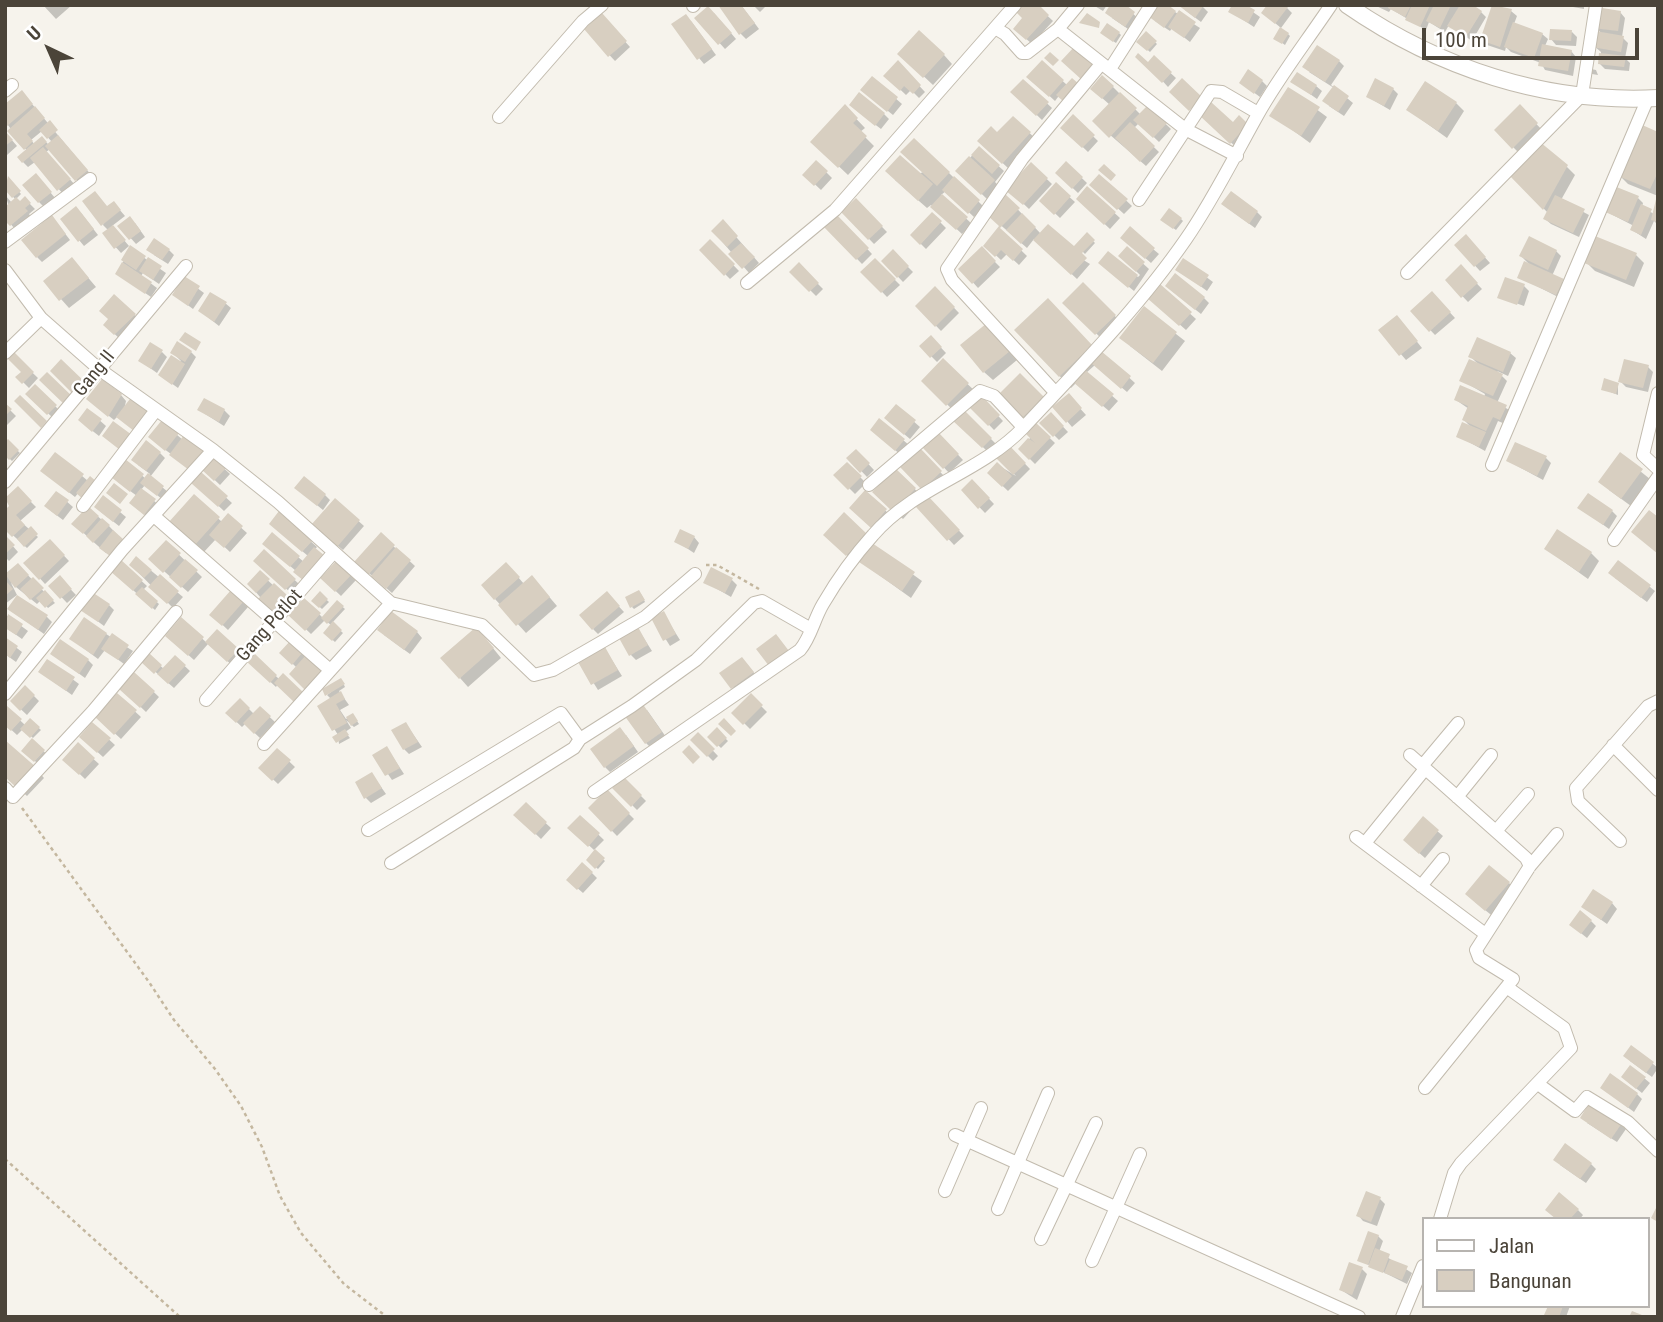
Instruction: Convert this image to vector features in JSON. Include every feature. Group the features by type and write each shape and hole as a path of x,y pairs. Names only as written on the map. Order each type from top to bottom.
{"street":[{"path":"499,117 583,21 602,5"},
{"path":"747,283 835,210 1015,5"},
{"path":"995,28 1022,53 1031,51 1058,29 1078,5"},
{"path":"1054,391 952,280 947,269 1022,159 1105,67 1151,5"},
{"path":"594,792 800,650 822,604 860,551 894,513 988,455 1023,427 1147,291 1186,239 1237,156 1258,113 1331,5"},
{"path":"1347,5 1398,37 1446,62 1502,80 1583,95 1653,98 1492,465"},
{"path":"1407,272 1583,95 1596,5"},
{"path":"1058,29 1185,129 1237,156"},
{"path":"1139,200 1209,93 1214,90 1258,113"},
{"path":"5,242 90,179"},
{"name":"Gang II","path":"5,482 186,266"},
{"path":"5,270 41,318 99,369 213,450 391,603 482,625 534,676 553,670 645,617 695,574"},
{"path":"5,354 41,318"},
{"path":"869,485 980,391 994,396 1023,427"},
{"path":"1658,393 1643,457 1658,469"},
{"path":"83,506 156,410"},
{"path":"5,694 213,450"},
{"path":"1614,540 1658,477"},
{"path":"154,516 330,670"},
{"name":"Gang Potlot","path":"206,701 334,552"},
{"path":"391,863 575,748 580,739 632,706 695,660 754,603 762,601 811,629"},
{"path":"264,744 391,603"},
{"path":"9,793 93,712 176,612"},
{"path":"1620,841 1578,801 1575,794 1582,780 1613,745 1648,706 1658,701"},
{"path":"368,830 561,713 580,739"},
{"path":"1458,723 1424,768 1361,840 1484,933"},
{"path":"1613,745 1658,790"},
{"path":"1410,755 1527,858 1530,866"},
{"path":"1457,797 1491,755"},
{"path":"1496,831 1528,794"},
{"path":"1425,1088 1513,979 1475,953 1484,933 1530,866 1557,834"},
{"path":"1421,886 1443,859"},
{"path":"1441,1217 1454,1173 1461,1163 1569,1053 1571,1041 1564,1028 1508,988"},
{"path":"1538,1084 1575,1111 1587,1097 1628,1122 1658,1152"},
{"path":"998,1209 1048,1093"},
{"path":"945,1191 961,1138 981,1108"},
{"path":"1041,1239 1096,1123"},
{"path":"961,1138 1359,1317"},
{"path":"1092,1261 1140,1154"},
{"path":"1402,1317 1422,1268"}],"path":[{"path":"9,793 149,982 174,1020 241,1106 262,1147 280,1196 301,1233 344,1284 387,1317"},
{"path":"5,1159 180,1317"}],"building":[{"path":"718,5 741,5 755,23 739,35"},
{"path":"1022,5 1039,5 1049,15 1026,40 1013,29 1022,18 1016,12"},
{"path":"1110,5 1126,5 1135,12 1125,27 1105,13"},
{"path":"1156,5 1168,5 1176,11 1164,28 1148,16"},
{"path":"1178,5 1204,5 1195,18"},
{"path":"1232,5 1246,5 1255,10 1248,23 1228,12"},
{"path":"1267,5 1288,7 1275,24 1261,13"},
{"path":"1389,5 1411,5 1405,17 1388,8"},
{"path":"1412,5 1430,5 1420,27 1405,20"},
{"path":"1434,5 1451,5 1440,28 1426,21"},
{"path":"1460,5 1473,5 1482,11 1466,37 1447,26"},
{"path":"1492,5 1512,9 1500,47 1480,40"},
{"path":"708,6 732,33 718,45 694,18"},
{"path":"1596,7 1621,11 1618,31 1593,28"},
{"path":"1179,10 1196,22 1184,38 1168,27"},
{"path":"602,13 627,41 608,57 584,29"},
{"path":"1087,13 1100,22 1099,28 1079,23"},
{"path":"686,14 712,49 697,60 671,24"},
{"path":"1513,22 1543,33 1534,58 1504,47"},
{"path":"1107,23 1120,32 1113,42 1100,33"},
{"path":"1280,27 1289,33 1282,44 1273,39"},
{"path":"1550,29 1572,30 1571,41 1549,40"},
{"path":"919,30 945,54 923,78 897,54"},
{"path":"1146,31 1157,41 1147,51 1136,42"},
{"path":"1595,31 1624,36 1621,52 1592,47"},
{"path":"1542,44 1572,50 1568,71 1538,66"},
{"path":"1317,45 1340,60 1325,82 1302,67"},
{"path":"1075,46 1096,65 1082,80 1061,61"},
{"path":"1050,52 1059,60 1053,66 1044,58"},
{"path":"1138,53 1148,62 1154,55 1172,72 1162,83 1135,57"},
{"path":"1599,53 1626,56 1624,67 1598,64"},
{"path":"898,60 921,85 913,94 904,86 900,91 883,76"},
{"path":"1042,60 1064,80 1049,97 1026,77"},
{"path":"1248,69 1263,80 1254,94 1239,83"},
{"path":"1297,72 1317,85 1311,95 1290,82"},
{"path":"1102,75 1114,86 1102,99 1090,89"},
{"path":"872,76 898,97 887,112 860,90"},
{"path":"1072,78 1079,84 1063,101 1056,95"},
{"path":"1182,78 1202,97 1189,111 1169,92"},
{"path":"1375,78 1394,88 1384,106 1366,97"},
{"path":"1023,79 1049,102 1036,116 1010,92"},
{"path":"1425,81 1457,102 1438,131 1406,110"},
{"path":"1334,85 1349,96 1338,112 1322,101"},
{"path":"1288,87 1320,107 1301,136 1269,116"},
{"path":"22,90 33,104 7,126 5,104"},
{"path":"859,92 885,113 875,126 849,105"},
{"path":"1120,92 1137,108 1109,138 1092,121"},
{"path":"1211,102 1233,122 1239,115 1248,124 1230,144 1199,115"},
{"path":"845,104 858,118 853,123 867,136 838,168 810,142"},
{"path":"1520,104 1538,123 1512,149 1494,130"},
{"path":"1148,105 1168,122 1153,138 1133,120"},
{"path":"35,106 45,118 27,134 33,141 24,150 7,131"},
{"path":"1073,114 1095,135 1082,148 1060,128"},
{"path":"1013,116 1031,132 1002,164 977,141 991,126 997,132"},
{"path":"50,120 58,130 47,139 39,130"},
{"path":"1130,122 1155,146 1140,162 1115,138"},
{"path":"1640,124 1658,132 1658,172 1650,189 1618,176"},
{"path":"5,131 13,140 5,146"},
{"path":"58,135 88,170 75,181 45,146"},
{"path":"42,136 47,142 22,163 17,157"},
{"path":"914,138 950,172 937,186 900,152"},
{"path":"1540,142 1568,165 1543,210 1508,174"},
{"path":"979,146 1000,165 992,174 971,155"},
{"path":"43,147 71,179 57,191 30,158"},
{"path":"900,155 933,184 918,201 885,171"},
{"path":"969,156 995,180 981,195 955,171"},
{"path":"816,160 828,171 814,186 802,175"},
{"path":"1066,161 1083,177 1072,189 1055,173"},
{"path":"1031,162 1048,178 1023,205 1005,190"},
{"path":"1104,164 1116,175 1111,181 1098,170"},
{"path":"36,173 52,192 38,203 22,185"},
{"path":"1099,174 1128,199 1117,210 1089,185"},
{"path":"8,176 21,191 12,198 5,190"},
{"path":"954,176 980,200 968,214 942,190"},
{"path":"1056,182 1071,196 1054,215 1039,201"},
{"path":"1087,186 1116,212 1104,225 1076,199"},
{"path":"1614,186 1639,196 1628,222 1603,211"},
{"path":"95,191 107,206 114,201 121,210 101,226 82,201"},
{"path":"1231,191 1258,211 1249,224 1221,204"},
{"path":"942,194 968,217 956,230 930,207"},
{"path":"1005,194 1020,208 1000,228 1023,249 1013,261 1001,250 995,257 983,246 999,226 987,215"},
{"path":"1555,195 1585,209 1573,233 1543,219"},
{"path":"25,196 31,203 25,208 28,211 10,226 5,221 5,207 16,197 20,201"},
{"path":"1658,196 1658,222 1651,220"},
{"path":"856,198 883,226 868,240 841,212"},
{"path":"1641,204 1652,209 1641,235 1630,230"},
{"path":"76,206 94,229 78,242 60,219"},
{"path":"1169,208 1182,218 1173,229 1160,220"},
{"path":"932,212 942,221 920,245 910,235"},
{"path":"835,213 869,248 856,260 822,225"},
{"path":"1022,213 1036,227 1021,244 1006,230"},
{"path":"52,215 66,234 36,258 21,240"},
{"path":"130,216 141,231 129,240 117,226"},
{"path":"723,219 738,236 727,247 711,231"},
{"path":"1048,224 1074,246 1087,232 1095,240 1082,253 1087,258 1071,275 1033,240"},
{"path":"113,225 126,240 114,249 102,233"},
{"path":"1130,226 1155,248 1145,259 1120,238"},
{"path":"1466,234 1486,257 1474,267 1454,245"},
{"path":"1529,236 1557,250 1548,270 1519,256"},
{"path":"1595,236 1637,253 1626,280 1584,263"},
{"path":"154,238 170,249 162,260 146,250"},
{"path":"710,239 735,264 724,276 699,250"},
{"path":"741,243 755,257 742,269 728,254"},
{"path":"130,245 146,256 136,270 121,260"},
{"path":"982,246 996,261 972,284 958,269"},
{"path":"1127,246 1145,262 1136,272 1118,256"},
{"path":"893,249 909,266 897,278 881,261"},
{"path":"1108,251 1138,275 1128,288 1098,263"},
{"path":"72,257 89,278 59,301 43,281"},
{"path":"148,257 162,266 153,280 139,271"},
{"path":"875,258 896,279 881,293 860,272"},
{"path":"1183,258 1209,275 1201,287 1175,270"},
{"path":"1524,261 1564,279 1556,295 1517,278"},
{"path":"122,262 152,282 145,294 115,274"},
{"path":"799,262 819,283 809,292 789,272"},
{"path":"1461,264 1478,283 1461,298 1445,280"},
{"path":"1175,273 1205,297 1195,310 1165,286"},
{"path":"184,276 200,286 188,306 172,295"},
{"path":"1505,277 1525,284 1517,305 1497,298"},
{"path":"1083,282 1116,315 1095,335 1062,303"},
{"path":"1160,284 1192,312 1179,326 1147,298"},
{"path":"935,286 955,307 935,327 915,306"},
{"path":"1432,291 1451,312 1429,332 1410,311"},
{"path":"210,292 227,302 214,322 198,311"},
{"path":"114,294 136,314 114,335 103,325 108,319 99,311"},
{"path":"1048,298 1092,345 1059,377 1014,330"},
{"path":"1144,306 1177,332 1153,363 1119,338"},
{"path":"1397,315 1418,341 1399,356 1378,330"},
{"path":"987,323 1010,351 983,373 960,345"},
{"path":"185,332 201,342 196,351 179,340"},
{"path":"931,335 942,347 930,358 919,346"},
{"path":"1477,337 1511,352 1503,372 1468,357"},
{"path":"177,341 192,351 185,362 170,353"},
{"path":"150,342 163,350 151,369 138,361"},
{"path":"13,351 34,372 22,384 15,377 21,372 7,358"},
{"path":"1101,351 1131,376 1121,389 1091,363"},
{"path":"171,355 185,364 172,385 158,375"},
{"path":"943,358 969,383 946,406 921,381"},
{"path":"61,359 85,382 73,394 50,371"},
{"path":"1469,359 1503,374 1493,396 1459,381"},
{"path":"1624,359 1649,365 1643,388 1618,382"},
{"path":"1084,369 1114,394 1102,407 1073,382"},
{"path":"47,372 74,398 66,406 39,380"},
{"path":"1020,373 1044,397 1022,418 999,394"},
{"path":"1604,378 1619,383 1616,394 1601,390"},
{"path":"102,379 122,394 108,417 86,399"},
{"path":"35,384 57,405 47,415 25,394"},
{"path":"1460,385 1507,405 1500,420 1493,417 1486,431 1462,420 1468,406 1454,400"},
{"path":"1069,393 1082,408 1066,423 1052,407"},
{"path":"20,395 47,421 41,428 14,401"},
{"path":"133,395 151,409 134,431 116,417"},
{"path":"981,395 1000,415 988,426 969,407"},
{"path":"204,398 225,409 219,422 197,410"},
{"path":"5,403 12,409 5,416"},
{"path":"896,404 916,420 904,435 884,418"},
{"path":"87,408 102,419 92,432 78,420"},
{"path":"963,409 992,438 982,448 952,420"},
{"path":"1051,412 1064,426 1053,437 1039,423"},
{"path":"879,418 905,439 895,451 870,430"},
{"path":"162,420 179,433 165,451 148,437"},
{"path":"113,421 132,435 120,450 102,436"},
{"path":"1035,422 1051,437 1029,460 1018,449 1028,438 1035,443 1025,433"},
{"path":"1462,422 1486,432 1479,447 1456,437"},
{"path":"939,433 959,454 943,469 923,448"},
{"path":"184,435 204,450 189,470 169,455"},
{"path":"8,439 19,450 9,460 5,456 5,442"},
{"path":"146,440 161,452 146,471 131,460"},
{"path":"1515,442 1547,456 1537,476 1506,461"},
{"path":"1008,444 1026,463 1013,475 995,457"},
{"path":"920,448 942,471 922,490 900,467"},
{"path":"856,449 870,463 860,473 846,458"},
{"path":"55,452 84,474 69,493 40,471"},
{"path":"1620,452 1643,469 1621,499 1598,482"},
{"path":"213,456 226,468 214,481 201,469"},
{"path":"125,459 144,474 130,492 111,477"},
{"path":"847,462 862,476 848,490 833,475"},
{"path":"997,462 1012,476 1002,487 987,473"},
{"path":"895,468 916,488 893,512 872,492"},
{"path":"201,472 228,496 218,507 191,483"},
{"path":"148,473 164,486 157,496 140,483"},
{"path":"90,476 97,482 84,500 76,493"},
{"path":"304,476 326,494 317,506 294,488"},
{"path":"972,479 990,498 978,509 961,490"},
{"path":"114,483 128,494 120,504 106,493"},
{"path":"18,486 32,501 16,515 25,525 12,537 5,530 5,510 9,506 5,498"},
{"path":"141,488 156,499 144,515 129,503"},
{"path":"865,490 887,509 871,528 849,508"},
{"path":"56,491 69,500 57,516 44,506"},
{"path":"1588,493 1613,510 1603,525 1577,508"},
{"path":"194,494 220,517 194,546 168,523"},
{"path":"103,495 122,510 113,522 94,507"},
{"path":"928,496 960,530 947,541 916,507"},
{"path":"335,498 360,520 337,547 324,535 329,529 323,536 311,525"},
{"path":"88,506 99,516 83,534 71,524"},
{"path":"1649,510 1658,517 1658,554 1631,532"},
{"path":"279,511 313,540 302,552 269,524"},
{"path":"844,512 867,534 846,556 823,535"},
{"path":"228,513 243,526 224,548 209,535"},
{"path":"102,518 110,525 93,543 86,536"},
{"path":"31,526 38,534 24,547 17,539"},
{"path":"680,529 695,536 688,549 674,542"},
{"path":"1557,529 1592,552 1579,572 1544,549"},
{"path":"113,530 123,539 110,556 99,548"},
{"path":"272,532 300,556 290,567 262,544"},
{"path":"381,532 395,545 368,575 354,562"},
{"path":"5,535 15,545 5,554"},
{"path":"50,539 65,555 39,580 23,563"},
{"path":"166,540 181,553 163,573 148,559"},
{"path":"872,543 915,572 902,591 859,562"},
{"path":"314,547 325,556 304,581 293,572"},
{"path":"396,547 411,560 386,589 371,576"},
{"path":"264,549 296,579 285,590 253,561"},
{"path":"136,556 152,570 144,578 129,565"},
{"path":"120,559 143,580 133,591 110,571"},
{"path":"185,559 198,570 181,588 169,577"},
{"path":"338,559 353,573 335,592 320,578"},
{"path":"1618,560 1651,585 1641,598 1608,573"},
{"path":"506,562 520,577 494,600 481,585"},
{"path":"18,563 29,575 15,588 5,574"},
{"path":"711,567 733,578 725,593 703,583"},
{"path":"260,570 270,579 256,593 247,584"},
{"path":"160,574 179,591 167,604 148,587"},
{"path":"60,575 72,589 60,599 48,586"},
{"path":"532,575 550,597 516,626 498,605"},
{"path":"33,577 44,588 30,600 20,589"},
{"path":"5,580 13,589 5,596"},
{"path":"274,583 287,595 271,613 257,600"},
{"path":"142,587 158,601 152,609 135,594"},
{"path":"45,590 54,600 45,608 36,598"},
{"path":"231,590 244,601 222,626 209,615"},
{"path":"639,590 645,600 630,608 625,597"},
{"path":"320,591 328,599 319,608 311,601"},
{"path":"607,591 620,606 592,630 579,615"},
{"path":"92,592 110,604 98,622 80,610"},
{"path":"17,595 48,615 38,630 7,609"},
{"path":"304,598 321,613 305,631 288,615"},
{"path":"337,600 344,606 327,624 321,618"},
{"path":"391,611 418,631 404,650 377,630"},
{"path":"664,611 676,634 663,641 651,618"},
{"path":"8,614 23,624 16,635 5,628"},
{"path":"84,617 107,633 93,655 69,639"},
{"path":"181,617 204,637 188,656 165,636"},
{"path":"333,621 342,630 332,641 323,633"},
{"path":"476,627 494,648 459,679 440,658"},
{"path":"638,627 648,645 629,656 619,638"},
{"path":"217,629 239,649 227,662 205,642"},
{"path":"112,633 129,645 118,660 101,649"},
{"path":"776,634 789,651 769,666 756,649"},
{"path":"5,637 18,646 10,658 5,654"},
{"path":"60,639 89,659 79,674 50,654"},
{"path":"291,640 303,652 292,665 279,653"},
{"path":"605,647 618,670 591,685 578,662"},
{"path":"149,653 162,665 154,674 141,662"},
{"path":"255,654 277,675 270,683 247,662"},
{"path":"307,654 324,670 305,690 289,674"},
{"path":"175,655 186,665 168,684 157,674"},
{"path":"742,657 754,672 731,689 719,673"},
{"path":"47,659 75,677 66,691 38,672"},
{"path":"134,672 155,691 140,708 119,689"},
{"path":"283,673 304,693 295,703 274,683"},
{"path":"341,678 345,684 325,696 322,689"},
{"path":"25,685 35,695 20,711 10,701"},
{"path":"341,691 345,699 336,704 347,723 332,731 317,706"},
{"path":"117,693 137,710 114,735 95,717"},
{"path":"751,693 763,705 743,725 731,713"},
{"path":"240,698 250,708 236,723 225,713"},
{"path":"642,703 662,732 645,744 624,715"},
{"path":"7,706 22,719 11,731 5,726"},
{"path":"260,706 271,716 254,734 243,723"},
{"path":"353,713 358,721 351,726 346,717"},
{"path":"30,718 40,727 30,738 20,729"},
{"path":"724,718 736,731 731,736 718,724"},
{"path":"92,722 111,738 97,753 79,737"},
{"path":"406,722 418,742 403,750 391,730"},
{"path":"620,727 634,746 604,768 590,749"},
{"path":"717,727 727,738 717,747 707,737"},
{"path":"345,729 349,735 336,743 332,737"},
{"path":"698,732 715,749 707,757 690,740"},
{"path":"32,738 45,750 34,762 21,751"},
{"path":"5,740 37,768 18,789 5,777"},
{"path":"78,742 95,758 79,775 62,760"},
{"path":"689,745 700,757 693,764 682,752"},
{"path":"387,746 400,768 385,776 372,755"},
{"path":"277,748 291,760 272,781 258,768"},
{"path":"372,772 382,788 364,799 355,782"},
{"path":"624,777 642,795 631,807 612,788"},
{"path":"607,789 630,813 611,832 588,808"},
{"path":"526,802 547,822 535,835 513,815"},
{"path":"580,815 600,833 588,847 567,828"},
{"path":"1423,816 1439,830 1419,854 1403,840"},
{"path":"595,849 605,858 595,869 586,860"},
{"path":"582,862 593,872 577,890 566,880"},
{"path":"1489,865 1510,882 1485,911 1465,894"},
{"path":"1593,889 1613,902 1601,920 1581,907"},
{"path":"1580,910 1592,920 1581,934 1569,925"},
{"path":"1631,1045 1654,1062 1646,1073 1623,1056"},
{"path":"1630,1065 1646,1077 1636,1089 1621,1077"},
{"path":"1610,1073 1638,1093 1628,1108 1600,1088"},
{"path":"1590,1102 1622,1123 1611,1139 1580,1118"},
{"path":"1565,1143 1592,1163 1580,1179 1553,1160"},
{"path":"1366,1191 1381,1197 1371,1222 1356,1216"},
{"path":"1559,1192 1579,1209 1572,1217 1554,1217 1545,1210"},
{"path":"1658,1204 1658,1222 1651,1218"},
{"path":"1368,1231 1379,1235 1368,1265 1357,1261"},
{"path":"1375,1248 1390,1254 1383,1273 1368,1267"},
{"path":"1390,1259 1408,1266 1402,1280 1384,1273"},
{"path":"1349,1262 1363,1267 1352,1295 1339,1290"},
{"path":"1547,1308 1562,1308 1559,1317 1544,1315"},
{"path":"1632,1311 1647,1317 1629,1317"}]}
